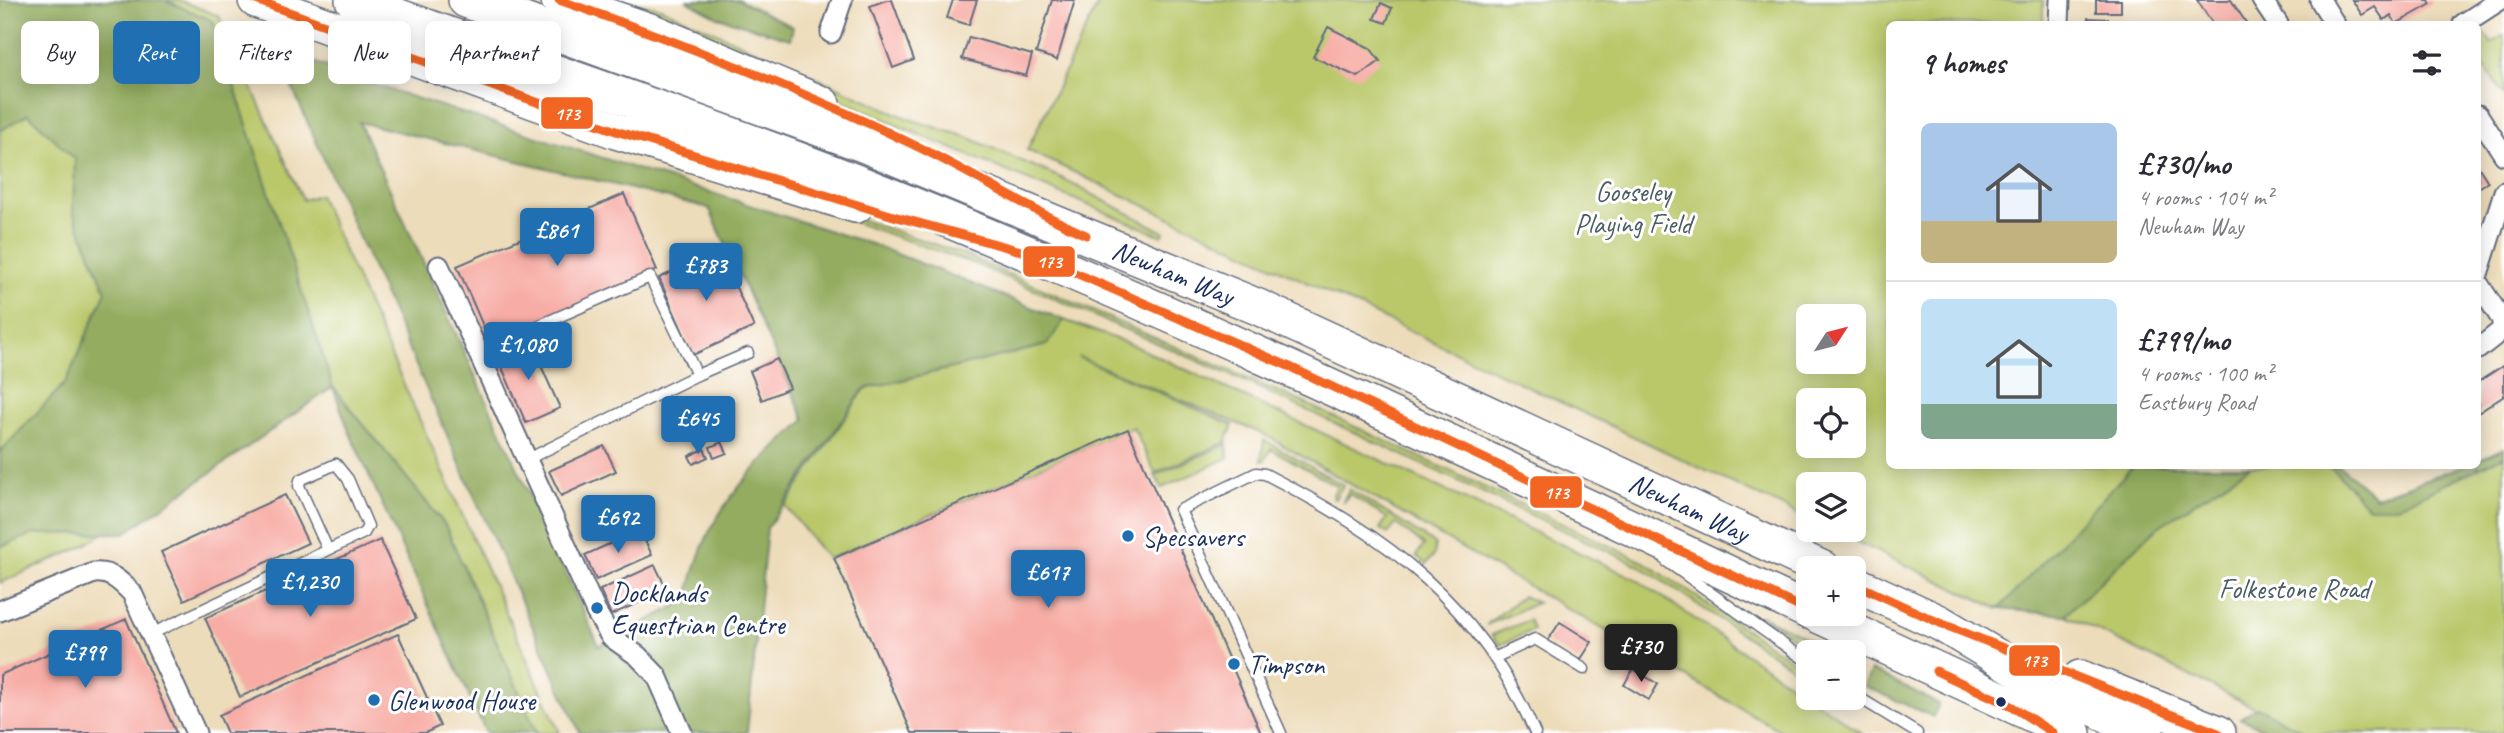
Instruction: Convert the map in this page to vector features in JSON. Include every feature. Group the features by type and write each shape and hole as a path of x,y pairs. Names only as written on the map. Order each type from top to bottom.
{"highway":[{"path":"256,0 616,131 884,214 1031,254"},
{"name":"Newham Way","path":"353,0 592,84 838,175 1031,254 1216,334 1796,605"},
{"name":"Newham Way","path":"466,0 863,144 1258,307 1796,556"},
{"path":"559,0 653,32 850,116 984,180 1046,219"},
{"path":"1866,589 1940,623 2218,733"},
{"path":"1940,623 2036,680 2146,733"},
{"path":"1841,626 2073,733"},
{"path":"2011,706 2053,733"}],"street":[{"path":"831,33 842,0"},
{"path":"2059,21 2060,0"},
{"path":"2262,0 2276,21"},
{"path":"2320,0 2333,21"},
{"path":"2468,21 2500,0"},
{"path":"2481,120 2504,155"},
{"path":"2481,265 2504,192"},
{"path":"439,266 596,612 611,637 638,656 657,676 682,733"},
{"path":"2481,288 2502,320 2502,330 2481,347"},
{"path":"0,611 76,579 105,572 132,593 196,733"}],"lane":[{"path":"478,352 650,277 696,375"},
{"path":"527,459 696,375 748,353"},
{"path":"151,634 364,533 368,526 348,479 342,468 336,464 300,480 299,486 328,550"},
{"path":"1281,733 1180,510 1256,473 1265,474 1332,510 1417,568 1463,614 1496,657 1520,698 1535,733"},
{"name":"Newham Way","path":"1612,519 1710,595 1796,654"},
{"path":"1496,657 1535,639 1584,668"},
{"path":"1866,702 1917,733"}],"green space":[{"path":"0,0 179,0 219,16 221,21 214,21 214,84 250,84 303,200 319,195 560,733 537,733 445,525 333,387 80,548 0,583"},
{"path":"0,0 165,0 213,21 214,84 234,84 333,387 125,533 34,534 0,547 0,452 66,382 106,291 73,212 75,159 28,114 0,131"},
{"path":"623,0 661,8 909,119 967,137 1061,178 1164,232 1162,236 901,127"},
{"path":"686,0 739,0 793,27 790,39 718,17"},
{"name":"Gooseley Playing Field","path":"1100,0 2043,0 2043,21 1886,21 1886,469 2195,469 1999,609 1857,542 1866,542 1866,472 1796,472 1796,513 1027,150"},
{"path":"2485,33 2491,43 2504,35 2504,96 2485,67 2481,70 2481,35"},
{"path":"314,62 328,68 328,84 372,84 874,245 1064,320 1047,345 864,389 767,528 747,733 580,733 291,84 314,84","holes":["359,122 709,208 805,420 746,478 721,511 702,548 686,601 599,646"]},
{"path":"719,172 960,253 1304,403 1644,562 1796,663 1796,670 1640,566 1244,381 975,264 735,181"},
{"path":"1064,320 1135,346 1636,579 1796,688 1796,710 1828,710 1862,733 1784,733 1263,434 1078,357 1233,425 1226,442 1155,473 1133,427 828,559 785,506 865,389 1047,345"},
{"path":"333,387 445,525 537,733 486,733 349,431"},
{"path":"1264,440 1343,485 1335,499 1332,497 1337,486 1271,449 1264,461 1261,460"},
{"path":"1227,444 1228,458 1162,488 1155,475"},
{"name":"Folkestone Road","path":"2504,448 2504,733 2307,733 2065,615 2158,527 2245,469 2343,469 2376,497 2455,469 2481,469 2481,459"},
{"path":"2504,448 2504,456 2481,467 2481,459"},
{"path":"2130,469 2245,469 2158,527 2065,615 1999,609"},
{"path":"2333,469 2343,469 2376,497 2455,469 2477,469 2397,507 2368,507"},
{"path":"1349,489 1435,544 1434,555 1426,564 1416,556 1424,545 1396,524 1388,534 1380,529 1387,518 1350,494 1342,503"},
{"path":"1523,596 1537,603 1486,625"},
{"path":"1760,615 1811,640 1796,640"},
{"path":"1529,620 1533,630 1500,645 1492,635"},
{"path":"1871,670 1939,704 1933,717 1866,687"},
{"path":"2257,707 2307,733 2272,733 2240,718"}],"building":[{"path":"892,0 914,60 893,68 870,6"},
{"path":"953,0 977,0 969,25 947,18"},
{"path":"1052,0 1075,0 1057,60 1036,53"},
{"path":"2096,0 2121,0 2121,12 2096,12"},
{"path":"2197,0 2231,0 2245,21 2211,21"},
{"path":"2352,0 2429,0 2431,4 2401,21 2394,21 2391,15 2384,20 2375,7 2362,15"},
{"path":"1381,3 1392,8 1386,23 1374,19"},
{"path":"2088,18 2108,19 2108,21 2088,21"},
{"path":"1328,27 1370,48 1380,61 1358,77 1313,57"},
{"path":"969,37 1032,55 1026,76 962,59"},
{"path":"2481,171 2488,182 2481,186"},
{"path":"624,194 657,270 490,342 457,266"},
{"path":"719,250 754,327 693,355 659,278"},
{"path":"530,341 560,408 526,423 497,356"},
{"path":"777,359 790,388 762,400 750,371"},
{"path":"2504,365 2504,396 2481,411 2481,380"},
{"path":"1128,429 1261,733 912,733 834,558"},
{"path":"722,442 727,453 714,458 710,447"},
{"path":"604,446 616,471 561,496 549,471"},
{"path":"704,449 708,457 693,464 689,456"},
{"path":"285,495 308,543 184,600 161,552"},
{"path":"640,530 652,555 596,580 585,555"},
{"path":"380,540 416,619 240,697 205,618"},
{"path":"655,565 667,590 611,615 600,590"},
{"path":"126,619 176,733 0,733 0,675"},
{"path":"1560,622 1592,642 1579,662 1547,642"},
{"name":"Glenwood House","path":"398,634 440,726 425,733 227,733 219,715"},
{"path":"1633,669 1658,684 1649,700 1624,685"}],"transit line":[{"name":"173","path":"256,0 616,131 897,217 1032,254 1288,366 1796,605"},
{"name":"173","path":"559,0 693,49 869,123 1086,235"},
{"name":"173","path":"1866,589 1940,623 2218,733"},
{"name":"173","path":"1936,671 2011,706 2053,733"}],"place":[{"name":"Specsavers","path":"1128,536"},
{"name":"Docklands Equestrian Centre","path":"597,608"},
{"name":"Timpson","path":"1234,664"},
{"name":"Glenwood House","path":"374,700"}]}
